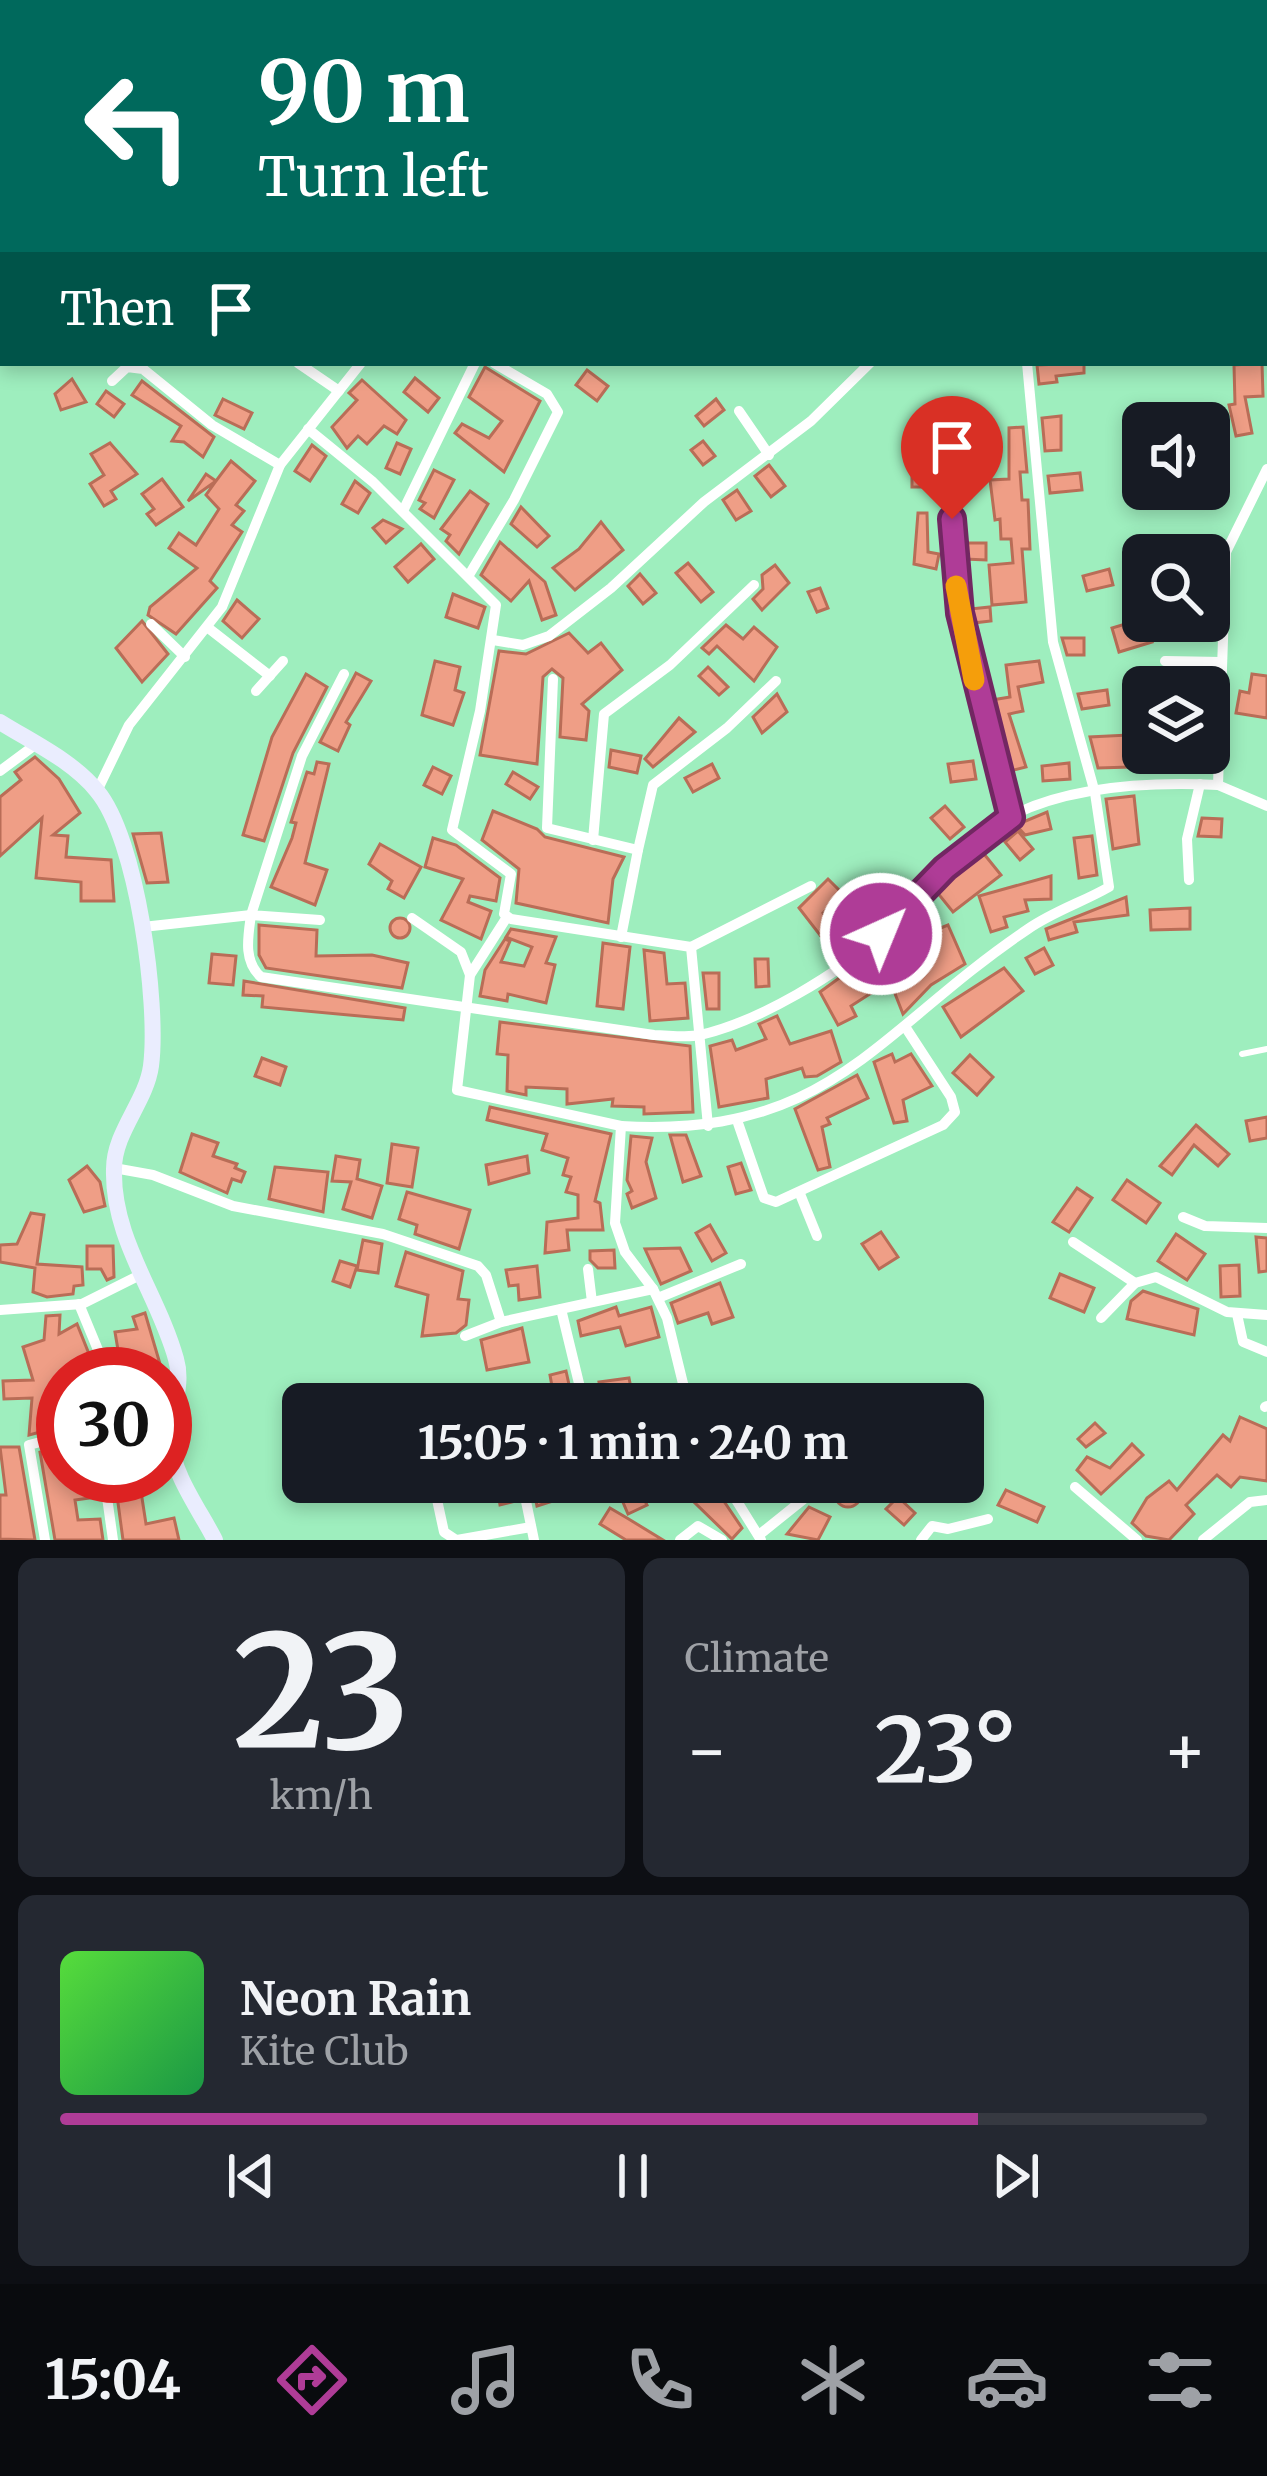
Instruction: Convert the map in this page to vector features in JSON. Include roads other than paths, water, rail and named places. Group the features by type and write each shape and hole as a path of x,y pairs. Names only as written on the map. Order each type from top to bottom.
{"street":[{"path":"302,366 339,391"},
{"path":"98,791 129,725 185,657 228,594 280,465 359,366"},
{"path":"403,511 474,366"},
{"path":"469,574 514,500 558,412 547,394 499,366"},
{"path":"493,640 523,645 550,636 611,588 704,502 769,455 867,366"},
{"path":"308,429 403,511 496,605 493,640 452,830 511,874 507,917 470,975 457,1090 621,1126 709,1126 738,1123 818,1089 906,1028 1026,930 1109,887 1095,793 1053,642 1027,366"},
{"path":"112,381 127,368 142,368 212,425 280,465"},
{"path":"739,411 769,455"},
{"path":"1218,785 1226,552 1267,469"},
{"path":"952,494 957,597 1011,817"},
{"path":"592,840 604,714 670,665 754,585"},
{"path":"151,624 185,657"},
{"path":"207,627 270,676"},
{"path":"256,691 283,661"},
{"path":"1165,662 1220,662"},
{"path":"344,674 302,756 250,915 251,968 260,976 654,1035 699,1035 808,988 881,934 945,868 1011,817 1095,793 1200,784 1218,785 1267,806"},
{"path":"554,679 548,828 638,850"},
{"path":"621,937 653,784 727,728 776,681"},
{"path":"0,722 98,791 122,842 143,927 151,1066 114,1168 125,1238 176,1357 173,1455 215,1540"},
{"path":"0,771 35,745"},
{"path":"1189,880 1187,839 1200,784"},
{"path":"507,917 691,947 811,886"},
{"path":"143,927 250,915 320,920"},
{"path":"412,918 461,952 470,975"},
{"path":"691,947 709,1126"},
{"path":"738,1123 764,1198 776,1202 952,1118 951,1096 906,1028"},
{"path":"621,1126 615,1223 625,1252 656,1294 672,1332 683,1383"},
{"path":"114,1168 153,1175 238,1207 383,1234 478,1266 486,1275 501,1322"},
{"path":"800,1194 817,1237"},
{"path":"1183,1217 1205,1226 1267,1228"},
{"path":"1073,1242 1135,1283"},
{"path":"465,1336 501,1322 656,1294 741,1264"},
{"path":"588,1269 592,1302"},
{"path":"0,1310 79,1304 140,1275"},
{"path":"1101,1318 1135,1283 1156,1276 1237,1314 1267,1315"},
{"path":"79,1304 97,1347"},
{"path":"561,1309 579,1383"},
{"path":"1237,1314 1243,1342 1267,1352"},
{"path":"36,1443 29,1445 36,1487"},
{"path":"1076,1487 1137,1540"},
{"path":"1202,1540 1250,1502 1267,1500"},
{"path":"39,1503 45,1540"},
{"path":"108,1503 113,1540"},
{"path":"439,1503 451,1539 532,1534 526,1503"},
{"path":"738,1503 760,1538 801,1503"},
{"path":"921,1540 932,1526 948,1529 988,1519"},
{"path":"680,1540 698,1526 722,1540"}],"lane":[{"path":"1242,1054 1267,1049"}]}
